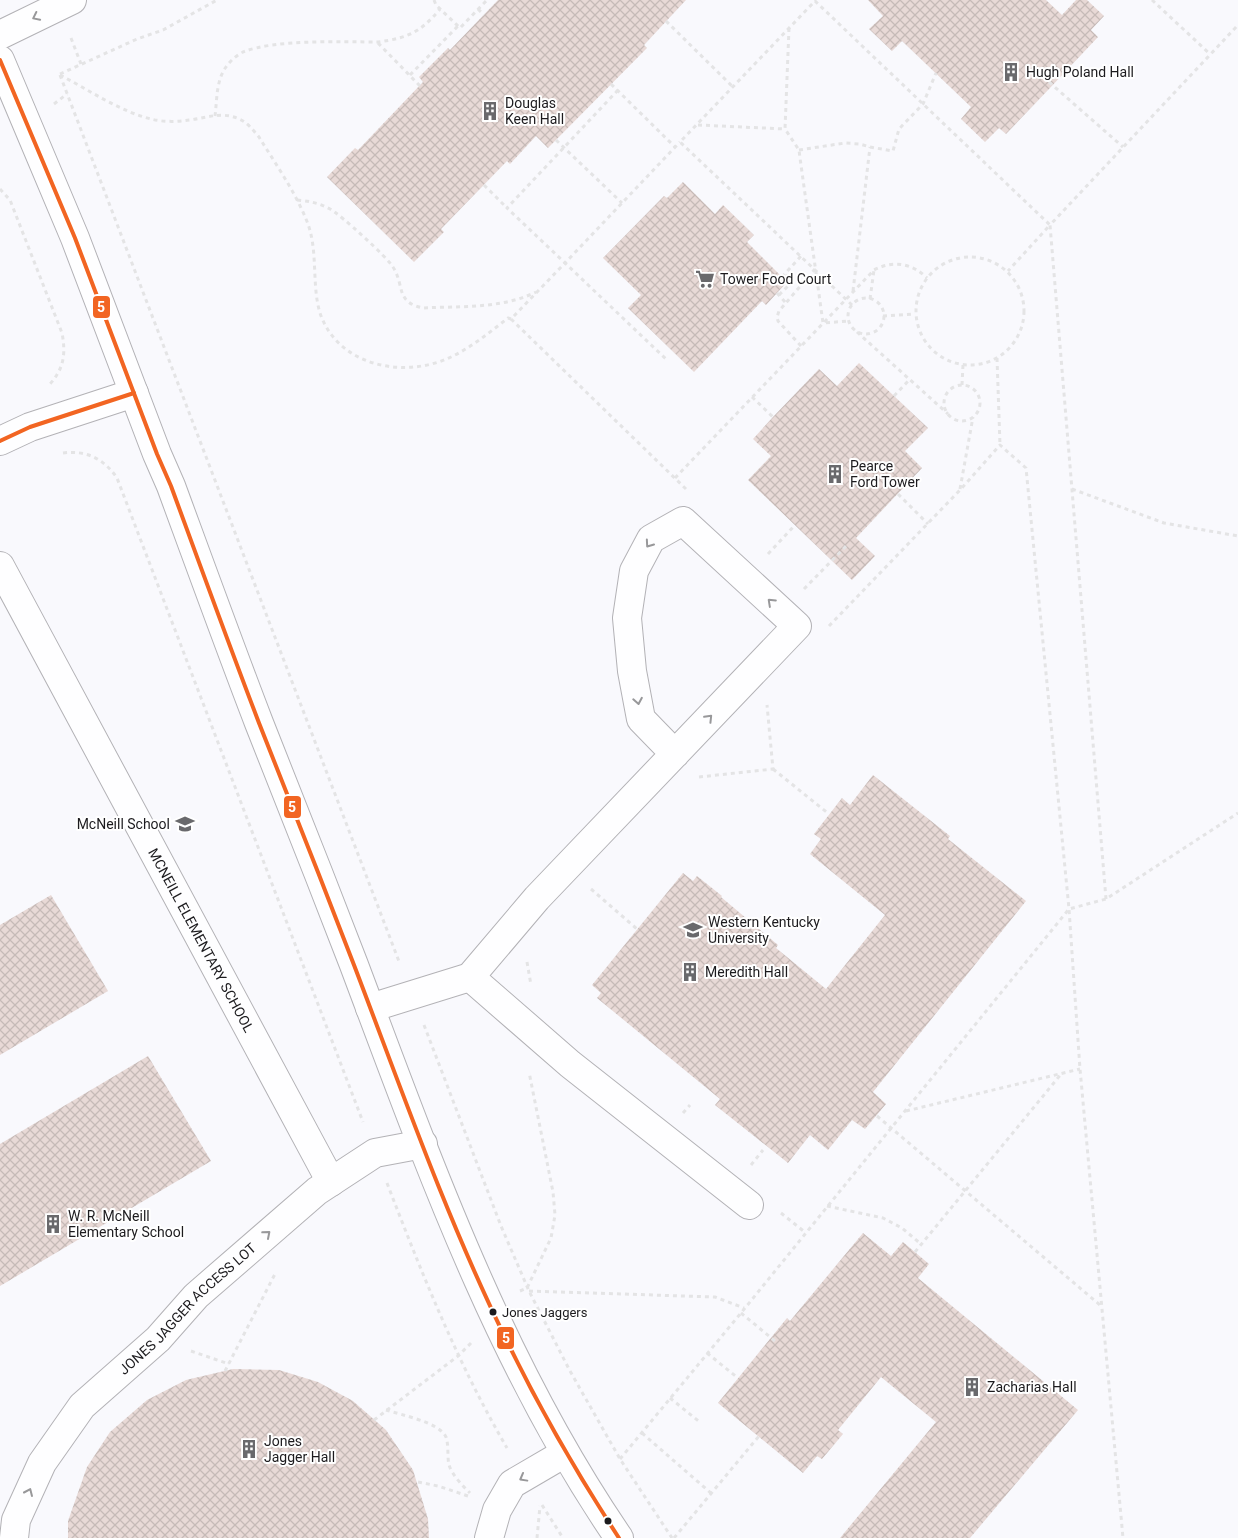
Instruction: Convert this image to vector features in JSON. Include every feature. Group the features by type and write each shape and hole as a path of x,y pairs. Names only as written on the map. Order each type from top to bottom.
{"main road":[{"path":"0,35 72,0"},
{"path":"0,60 75,238 370,1008 494,1318 565,1453 619,1538"},
{"path":"0,441 30,427 134,393"},
{"path":"370,1008 470,977 537,898 675,754 797,626 683,521 651,539 634,571 627,618 632,671 641,719 675,754"},
{"name":"MCNEILL ELEMENTARY SCHOOL","path":"0,566 331,1182"},
{"path":"470,977 570,1064 749,1205"},
{"name":"JONES JAGGER ACCESS LOT","path":"14,1538 16,1520 42,1463 82,1406 158,1339 196,1296 316,1191 375,1153 423,1144"},
{"path":"489,1538 497,1510 512,1484 565,1453"}],"path":[{"path":"60,75 137,39 163,30 217,0"},
{"path":"434,0 440,9 458,26"},
{"path":"410,75 458,26 460,28 487,0"},
{"path":"1152,0 1210,54"},
{"path":"60,75 127,110 151,119 188,120 230,116 240,119 248,125 259,137 306,220 312,242 316,291 320,313 329,331 343,347 362,360 390,368 410,368 449,358 468,348 508,318 511,319 816,1 1050,225 1106,899"},
{"path":"215,116 219,82 224,70 232,59 242,53 256,48 290,44 392,40 408,36 427,24 440,9"},
{"path":"478,9 484,15"},
{"path":"666,21 733,87"},
{"path":"1008,272 1238,25"},
{"path":"789,28 785,129 799,150 823,323"},
{"path":"378,42 420,86"},
{"path":"799,150 845,143 893,151 899,129 923,104 936,73"},
{"path":"60,75 500,1226 528,1289 570,1371 620,1459 673,1538 759,1436"},
{"path":"1049,82 1123,148"},
{"path":"611,84 675,147"},
{"path":"507,208 618,90"},
{"path":"697,125 785,129"},
{"path":"556,140 563,149 622,204"},
{"path":"680,142 852,305"},
{"path":"853,292 870,148"},
{"path":"484,185 667,360"},
{"path":"0,189 10,200 62,333 64,358 60,370 46,388"},
{"path":"296,200 314,202 332,210 388,259 397,275 403,297 414,306 423,308 498,303 526,297 539,291"},
{"path":"786,303 778,294 792,282 783,276 801,256"},
{"path":"975,256 988,259 1000,265 1008,272 1022,292 1025,306 1021,330 1011,347 997,358 982,364 963,365 948,361 930,347 918,328 916,314 919,292 927,278 940,265 962,257 975,256"},
{"path":"675,478 874,270 881,266 902,264 916,268 927,278"},
{"path":"802,346 777,319 778,314 786,303 815,268"},
{"path":"870,299 874,270"},
{"path":"857,332 868,334 875,331 881,325 883,316 879,304 870,299 862,299 852,305 848,311 849,322 857,332 948,414 954,418 968,420 978,410 979,398 973,389 962,385 951,389 944,403 948,414"},
{"path":"883,316 916,314"},
{"path":"511,319 689,492"},
{"path":"823,323 849,322"},
{"path":"827,628 928,524 1000,445 997,358"},
{"path":"962,385 963,365"},
{"path":"894,396 910,379"},
{"path":"752,397 774,417"},
{"path":"960,490 973,416"},
{"path":"1000,445 1026,468 1069,909 1100,1305 1123,1538"},
{"path":"59,453 73,452 99,458 109,466 117,478 375,1153 416,1258 458,1356 374,1420"},
{"path":"1072,489 1164,522 1238,536"},
{"path":"898,494 928,524"},
{"path":"766,556 795,525"},
{"path":"803,590 848,544"},
{"path":"766,698 773,769"},
{"path":"691,778 773,769 829,814"},
{"path":"620,1459 1069,909 1106,899 1238,813"},
{"path":"589,887 637,930"},
{"path":"522,969 524,960"},
{"path":"906,1111 1080,1068"},
{"path":"528,1289 551,1238 555,1216 553,1192 529,1070"},
{"path":"916,1252 1062,1073"},
{"path":"877,1116 967,1190 1100,1305"},
{"path":"827,1206 883,1218 893,1222 922,1245"},
{"path":"225,1371 277,1270"},
{"path":"528,1289 715,1297 744,1308"},
{"path":"741,1313 775,1341"},
{"path":"707,1353 738,1378"},
{"path":"670,1398 700,1423"},
{"path":"386,1410 413,1418 442,1432 446,1436 449,1467 476,1500 458,1492 418,1482"},
{"path":"642,1433 712,1494"},
{"path":"537,1538 540,1503"}],"building":[{"name":"Douglas Keen Hall","path":"498,0 686,0 644,45 647,48 548,148 536,136 510,164 507,161 441,229 444,232 414,262 327,177 355,148 358,150 423,82 419,77 448,48 450,50"},
{"name":"Hugh Poland Hall","path":"868,0 1046,0 1062,15 1076,0 1087,0 1104,16 1091,30 1098,37 1049,89 1006,134 999,128 985,142 961,119 971,107 902,41 892,51 869,29 883,16"},
{"name":"Tower Food Court","path":"683,182 715,214 723,205 754,235 747,242 787,282 766,305 762,301 694,372 628,308 641,295 603,258 664,196 667,198"},
{"name":"Pearce Ford Tower","path":"859,363 928,428 905,451 922,468 856,538 875,556 852,580 748,480 771,456 753,439 773,417 819,369 837,386"},
{"name":"Meredith Hall","path":"873,775 950,836 948,839 1026,901 873,1092 886,1104 865,1129 852,1120 828,1150 810,1135 788,1163 715,1105 720,1099 597,998 601,993 592,985 683,873 693,881 697,876 722,896 778,945 776,948 826,989 885,915 810,854 821,839 814,834 842,798 850,805"},
{"path":"51,895 108,991 0,1055 0,925"},
{"name":"W. R. McNeill Elementary School","path":"148,1056 211,1161 0,1286 0,1144"},
{"name":"Zacharias Hall","path":"863,1233 891,1256 903,1242 929,1264 918,1278 1078,1410 970,1538 840,1538 936,1422 881,1377 838,1430 843,1434 822,1459 817,1456 803,1473 718,1403 787,1318 790,1321"},
{"name":"Jones Jagger Hall","path":"233,1369 279,1370 318,1382 353,1401 386,1430 413,1470 428,1519 429,1538 68,1538 68,1521 87,1467 110,1432 147,1400 186,1380"}],"transit line":[{"name":"5","path":"0,60 75,238 157,454 171,486 259,723 424,1150 462,1243 529,1386 572,1463 619,1538"},
{"name":"5","path":"0,441 30,427 134,393"}],"place":[{"name":"Hugh Poland Hall","path":"1011,72"},
{"name":"Douglas Keen Hall","path":"490,111"},
{"name":"Tower Food Court","path":"705,279"},
{"name":"Pearce Ford Tower","path":"835,474"},
{"name":"McNeill School","path":"185,824"},
{"name":"Western Kentucky University","path":"693,930"},
{"name":"Meredith Hall","path":"690,972"},
{"name":"W. R. McNeill Elementary School","path":"53,1224"},
{"name":"Jones Jaggers","path":"493,1312"},
{"name":"Zacharias Hall","path":"972,1387"},
{"name":"Jones Jagger Hall","path":"249,1449"}]}
